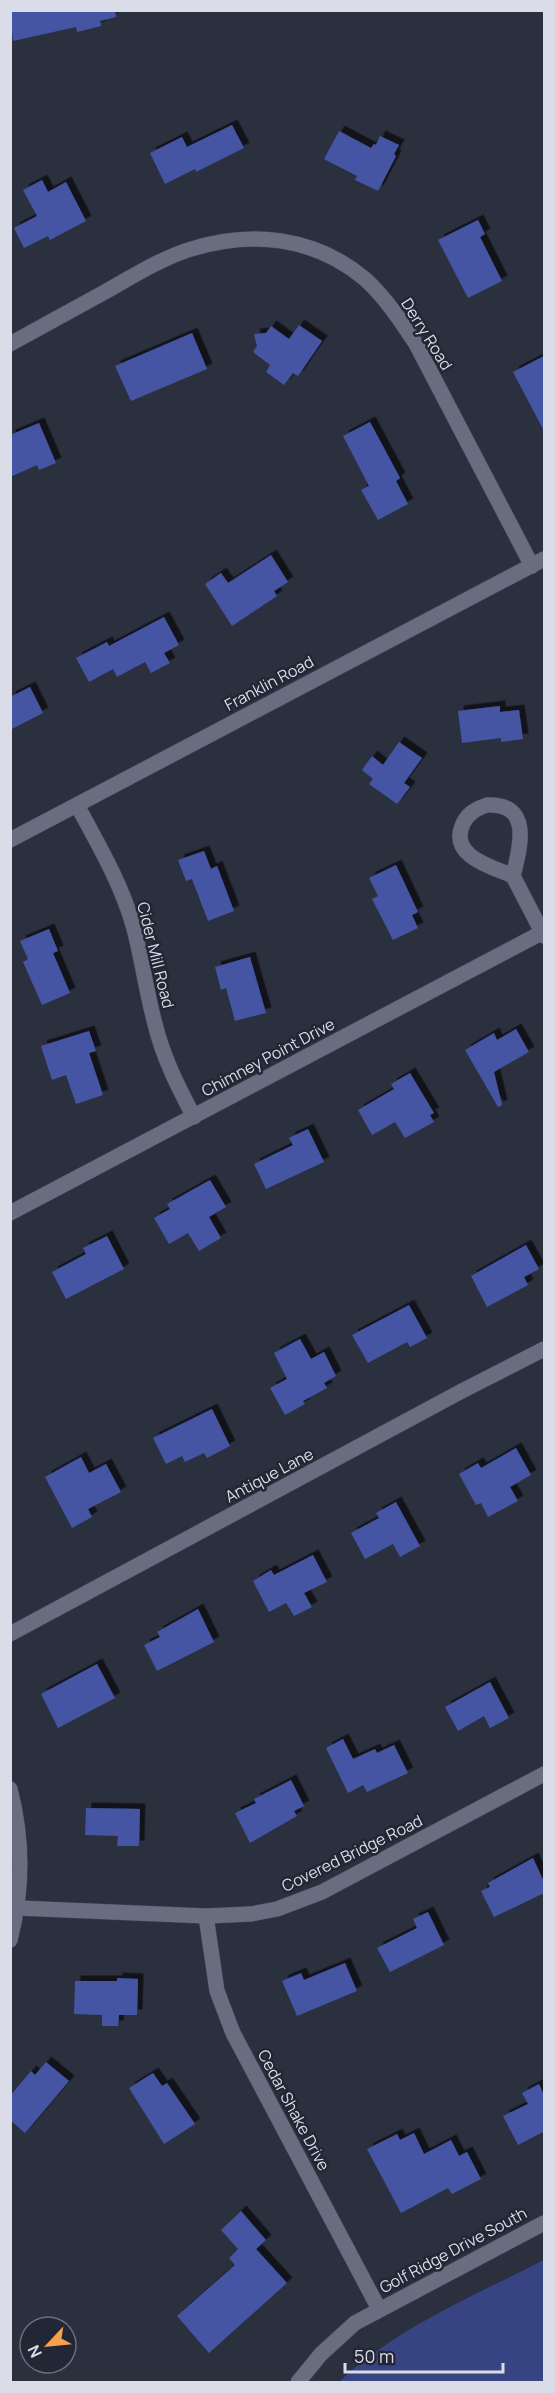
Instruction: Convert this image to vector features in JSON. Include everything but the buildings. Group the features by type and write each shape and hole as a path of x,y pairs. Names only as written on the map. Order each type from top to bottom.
{"street":[{"name":"Derry Road","path":"10,344 147,269 187,250 220,242 255,238 282,239 310,247 349,267 366,280 402,322 538,562"},
{"name":"Franklin Road","path":"10,840 538,562"},
{"name":"Cider Mill Road","path":"77,805 111,868 124,901 132,924 161,1044 176,1083 194,1116"},
{"path":"513,876 479,862 465,849 461,829 465,819 477,808 500,806 512,812 517,818 521,827 521,836 513,876 544,934"},
{"name":"Chimney Point Drive","path":"10,1213 544,934"},
{"name":"Antique Lane","path":"10,1634 460,1392 544,1350"},
{"name":"Covered Bridge Road","path":"18,1908 206,1917 251,1914 277,1909 301,1901 544,1774"},
{"path":"10,1789 19,1832 20,1873 18,1908 10,1940"},
{"name":"Cedar Shake Drive","path":"206,1917 218,1991 233,2033 379,2309"},
{"name":"Golf Ridge Drive South","path":"297,2382 342,2333 379,2309 544,2223"}],"shaded area":[{"path":"544,2260 544,2382 339,2382 362,2362 411,2329"}]}
